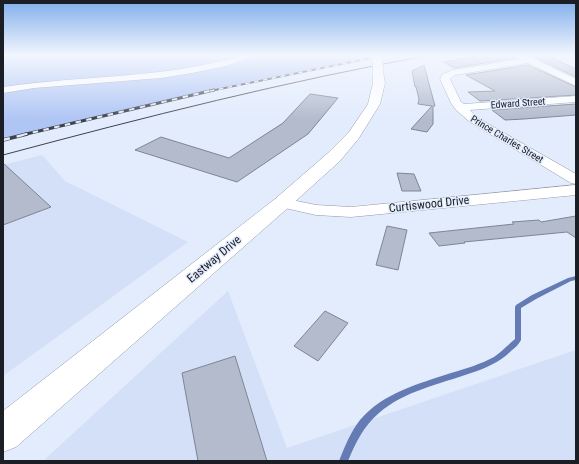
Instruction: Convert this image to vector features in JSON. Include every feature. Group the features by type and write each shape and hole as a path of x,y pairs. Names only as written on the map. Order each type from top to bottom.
{"main road":[{"name":"Eastway Drive","path":"3,434 282,203 329,162 354,136 374,104 379,83 378,77"}],"street":[{"path":"3,90 63,81 142,77"},
{"name":"Prince Charles Street","path":"447,77 445,79 460,108 484,128 576,180"},
{"path":"563,77 576,83"},
{"name":"Edward Street","path":"460,108 576,99"},
{"name":"Curtiswood Drive","path":"282,203 317,211 351,212 576,190"}],"shaded area":[{"path":"3,77 274,77 223,87 3,140"},
{"path":"42,155 65,181 188,242 3,376 3,165"},
{"path":"228,291 287,448 576,350 576,461 43,461"}],"building":[{"path":"413,77 427,77 435,106 433,106 433,124 427,132 411,129 432,106 418,104 419,99"},
{"path":"469,77 553,77 576,87 576,95 480,101 468,92 495,91"},
{"path":"310,94 338,98 308,134 237,182 135,150 161,137 229,158 283,123"},
{"path":"576,104 576,115 524,119 505,120 492,110"},
{"path":"3,163 51,207 3,225"},
{"path":"397,173 414,174 421,191 402,191"},
{"path":"576,216 576,238 567,232 464,242 465,243 439,246 429,233 514,224 512,222 539,220 541,222"},
{"path":"387,226 407,230 398,270 376,265"},
{"path":"325,311 348,323 318,361 294,346"},
{"path":"235,356 267,461 198,461 182,373"}],"waterway":[{"path":"343,461 360,427 376,410 391,400 408,392 477,368 494,360 507,351 518,340 518,307 534,297 570,279 576,278"}],"tram line":[{"path":"3,155 216,100 320,77"}],"railway":[{"path":"210,91 280,77"},
{"path":"22,135 214,90"},
{"path":"3,140 27,134"}]}
